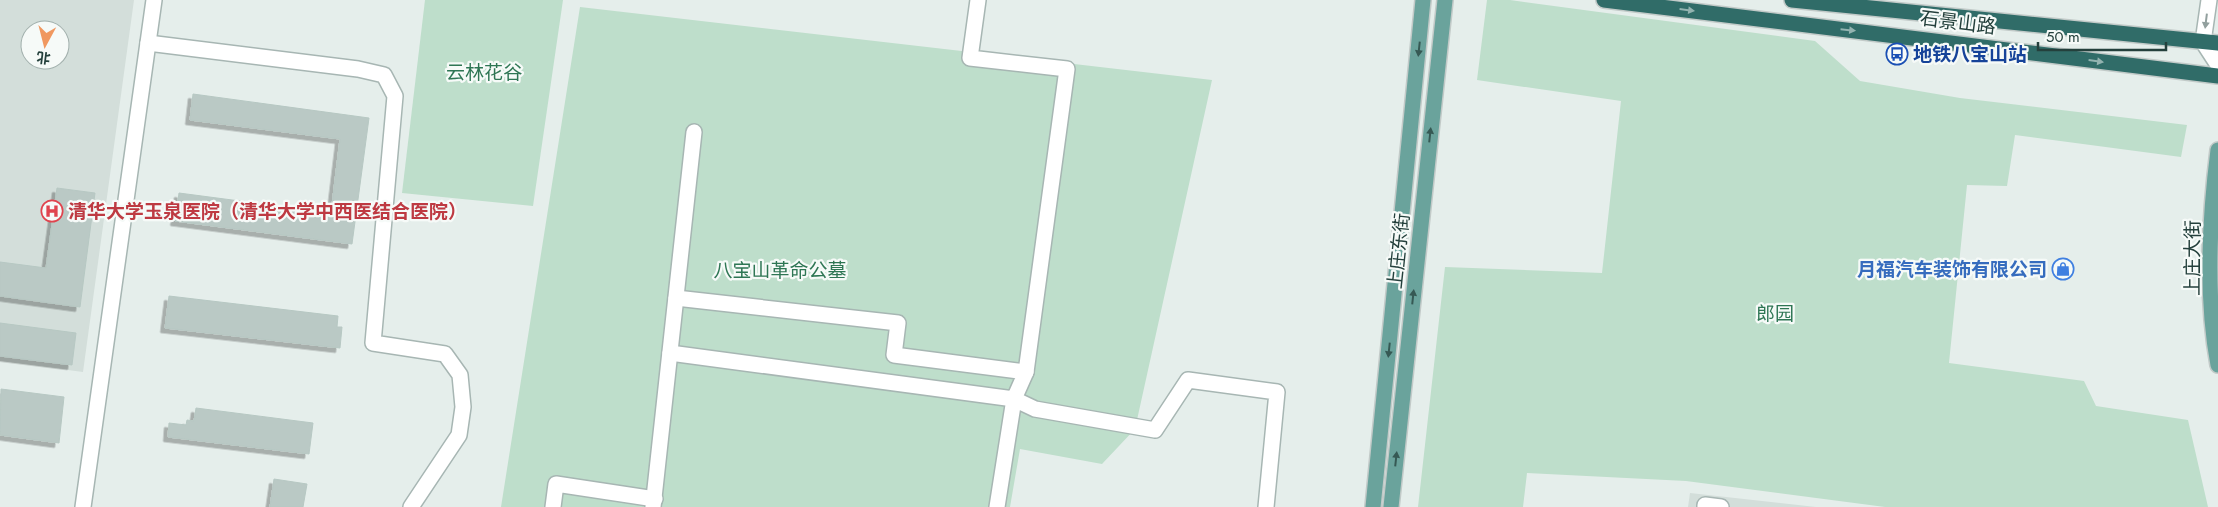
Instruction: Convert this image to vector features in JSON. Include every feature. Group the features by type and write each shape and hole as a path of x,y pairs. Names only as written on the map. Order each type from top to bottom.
{"highway":[{"name":"石景山路","path":"1604,0 2218,76"},
{"name":"石景山路","path":"1792,0 2211,43"}],"main road":[{"name":"上庄东街","path":"1373,507 1423,0"},
{"name":"上庄东街","path":"1390,507 1445,0"},
{"name":"上庄大街","path":"2218,150 2211,230 2210,285 2218,365"}],"street":[{"path":"83,507 154,0"},
{"path":"978,0 970,58 1066,69 1026,372 1014,399 997,507"},
{"path":"2209,0 2211,43 2218,65"},
{"path":"148,43 358,69 384,75 395,96 373,343 444,354 460,374 463,407 459,435 410,507"},
{"path":"553,507 556,484 618,500 654,503 694,132"},
{"path":"676,298 898,323 894,355 1026,372"},
{"path":"670,353 1014,399 1035,409 1155,430 1188,380 1276,392 1266,507"},
{"path":"1705,507 1705,505 1722,507"}],"shaded area":[{"name":"清华大学玉泉医院（清华大学中西医结合医院）","path":"0,0 134,0 83,372 0,361"},
{"path":"1690,493 1816,507 1688,507"}],"green space":[{"name":"云林花谷","path":"425,0 563,0 533,206 402,193"},
{"name":"郎园","path":"1487,0 1510,0 1815,41 1860,81 1960,98 2187,125 2181,157 2015,135 2007,186 1967,185 1949,363 2084,381 2096,406 2188,420 2208,507 1885,507 1686,481 1527,473 1523,507 1418,507 1445,267 1602,273 1621,101 1477,80"},
{"name":"八宝山革命公墓","path":"580,7 1212,80 1135,429 1102,464 1020,449 1010,507 501,507"}],"building":[{"path":"193,94 369,118 352,244 175,221 179,193 331,213 340,139 190,120"},
{"path":"57,188 95,193 80,307 0,296 0,262 46,268"},
{"path":"169,296 338,316 337,327 342,327 340,348 165,328"},
{"path":"0,323 76,333 72,365 0,356"},
{"path":"1,389 64,397 59,443 0,435"},
{"path":"196,408 313,423 309,454 168,437 169,423 186,425 187,420 194,421"},
{"path":"274,479 307,484 303,507 270,507"}],"place":[{"name":"地铁八宝山站","path":"1897,54"},
{"name":"清华大学玉泉医院（清华大学中西医结合医院）","path":"52,211"},
{"name":"月福汽车装饰有限公司","path":"2063,269"}]}
